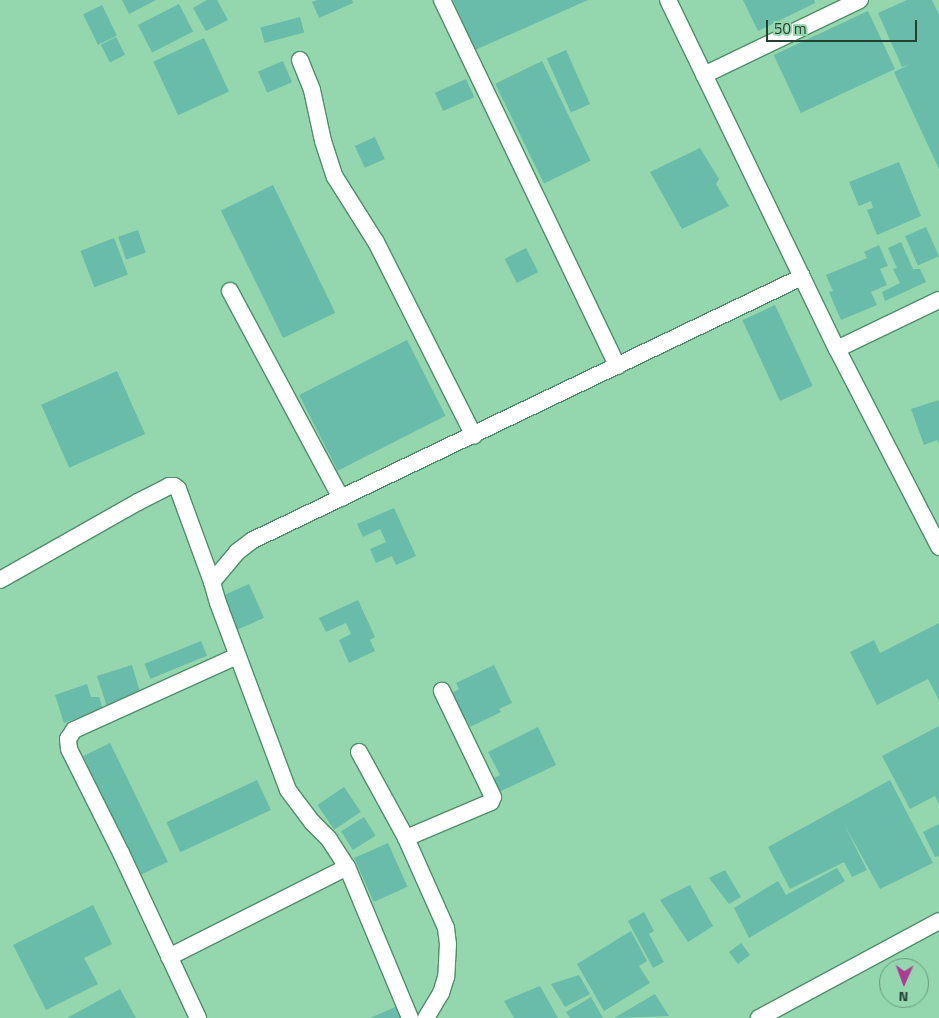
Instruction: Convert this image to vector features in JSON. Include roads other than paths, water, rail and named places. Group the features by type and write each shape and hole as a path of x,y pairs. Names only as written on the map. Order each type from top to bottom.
{"street":[{"path":"442,0 617,366"},
{"path":"668,0 837,349 939,547"},
{"path":"704,75 860,0"},
{"path":"300,60 312,90 323,141 335,177 376,242 474,436"},
{"path":"212,582 238,552 252,540 474,436 802,277"},
{"path":"230,291 341,498"},
{"path":"837,349 939,300"},
{"path":"0,580 169,486 174,486 178,490 288,790 312,822 329,839 346,867 410,1018"},
{"path":"198,1018 69,749 68,739 74,730 238,656"},
{"path":"406,838 491,802 492,797 442,691"},
{"path":"359,752 406,838 440,913 448,944 446,977 441,993 426,1018"},
{"path":"169,957 346,867"},
{"path":"759,1018 939,921"}]}
